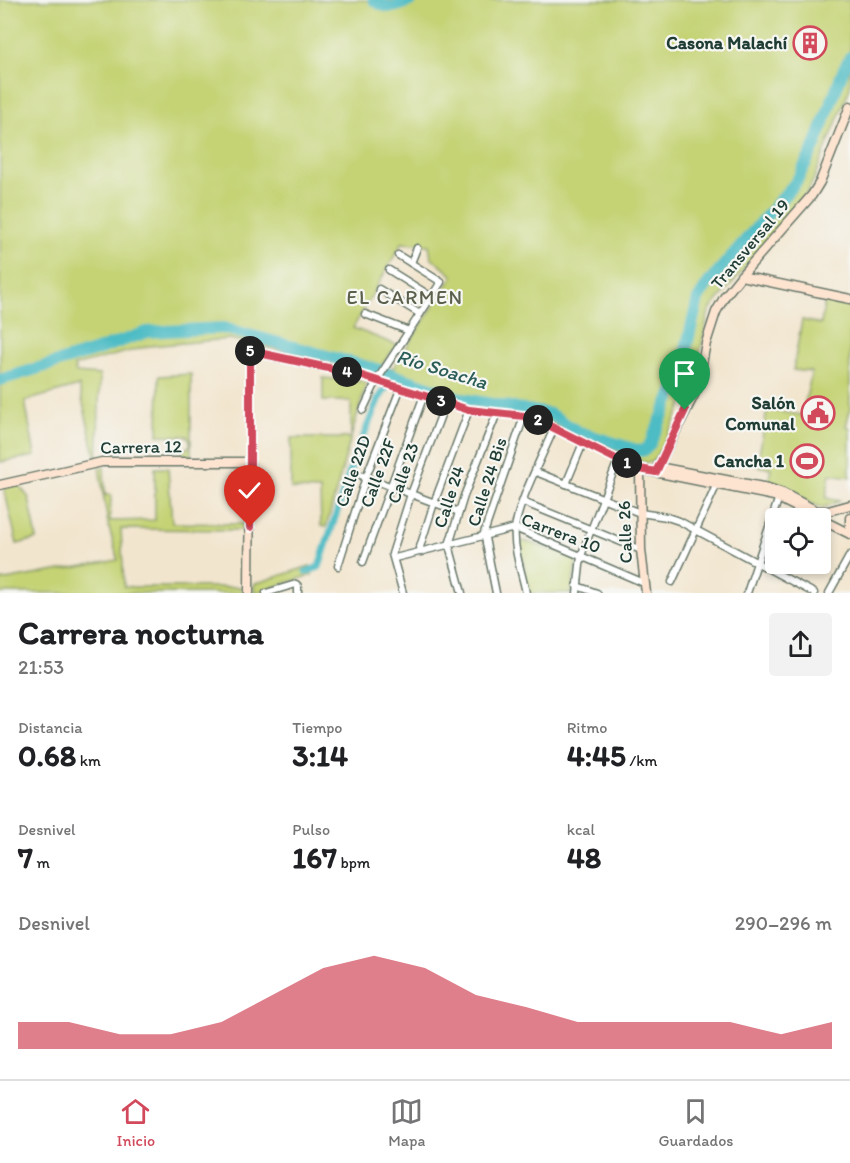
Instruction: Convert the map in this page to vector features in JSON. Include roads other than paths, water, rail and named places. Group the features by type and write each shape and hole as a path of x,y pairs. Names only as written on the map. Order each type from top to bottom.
{"main road":[{"name":"Transversal 19","path":"657,469 697,389 706,344 716,312 741,276 812,195 820,182 850,106"},
{"path":"741,276 850,299"},
{"name":"Carrera 12","path":"0,484 102,462 250,462"},
{"path":"249,593 250,462"},
{"path":"640,469 657,469 768,488 783,493 803,508"},
{"name":"Calle 26","path":"640,469 641,550 646,593"},
{"path":"657,469 778,497 799,508"},
{"path":"831,510 850,505"},
{"path":"850,518 850,529"},
{"path":"831,524 850,534"}],"street":[{"path":"411,263 417,248"},
{"path":"363,410 379,378 441,282 398,255"},
{"path":"389,270 432,297"},
{"path":"379,289 420,314"},
{"path":"365,314 409,331"},
{"path":"250,462 250,351 379,378 469,410 524,416 540,421 640,469"},
{"name":"Calle 22D","path":"338,566 366,477 402,387"},
{"name":"Calle 22F","path":"363,562 424,395"},
{"name":"Calle 23","path":"393,556 411,494 446,402"},
{"path":"420,550 434,503 469,410"},
{"name":"Calle 24","path":"462,593 449,545 459,512 497,413"},
{"name":"Calle 24 Bis","path":"496,593 483,536 524,416"},
{"path":"526,593 515,528 523,502 554,428"},
{"path":"566,484 583,443"},
{"path":"597,593 577,590 581,556 618,460"},
{"path":"536,472 640,513 668,517 765,567"},
{"path":"355,473 459,512"},
{"path":"672,582 717,484"},
{"path":"747,593 778,497"},
{"path":"523,502 592,528 641,550"},
{"name":"Carrera 10","path":"393,556 449,545 515,528 644,583"},
{"path":"829,593 850,555"},
{"path":"393,556 403,593"},
{"path":"779,574 814,593"},
{"path":"266,593 296,584 298,593"}],"waterway":[{"name":"Río Soacha","path":"374,0 388,7 412,0"},
{"name":"Río Soacha","path":"0,380 147,332 223,328 376,369 463,399 550,414 579,432 640,451 645,450 650,444 679,378 698,299 709,282 796,182 815,146 850,57"},
{"path":"306,572 319,567 352,465 378,400 386,388"}],"place":[{"name":"Casona Malachí","path":"810,43"},
{"name":"Salón Comunal","path":"818,413"},
{"name":"Cancha 1","path":"807,461"}],"district":[{"name":"EL CARMEN","path":"405,297"}]}
